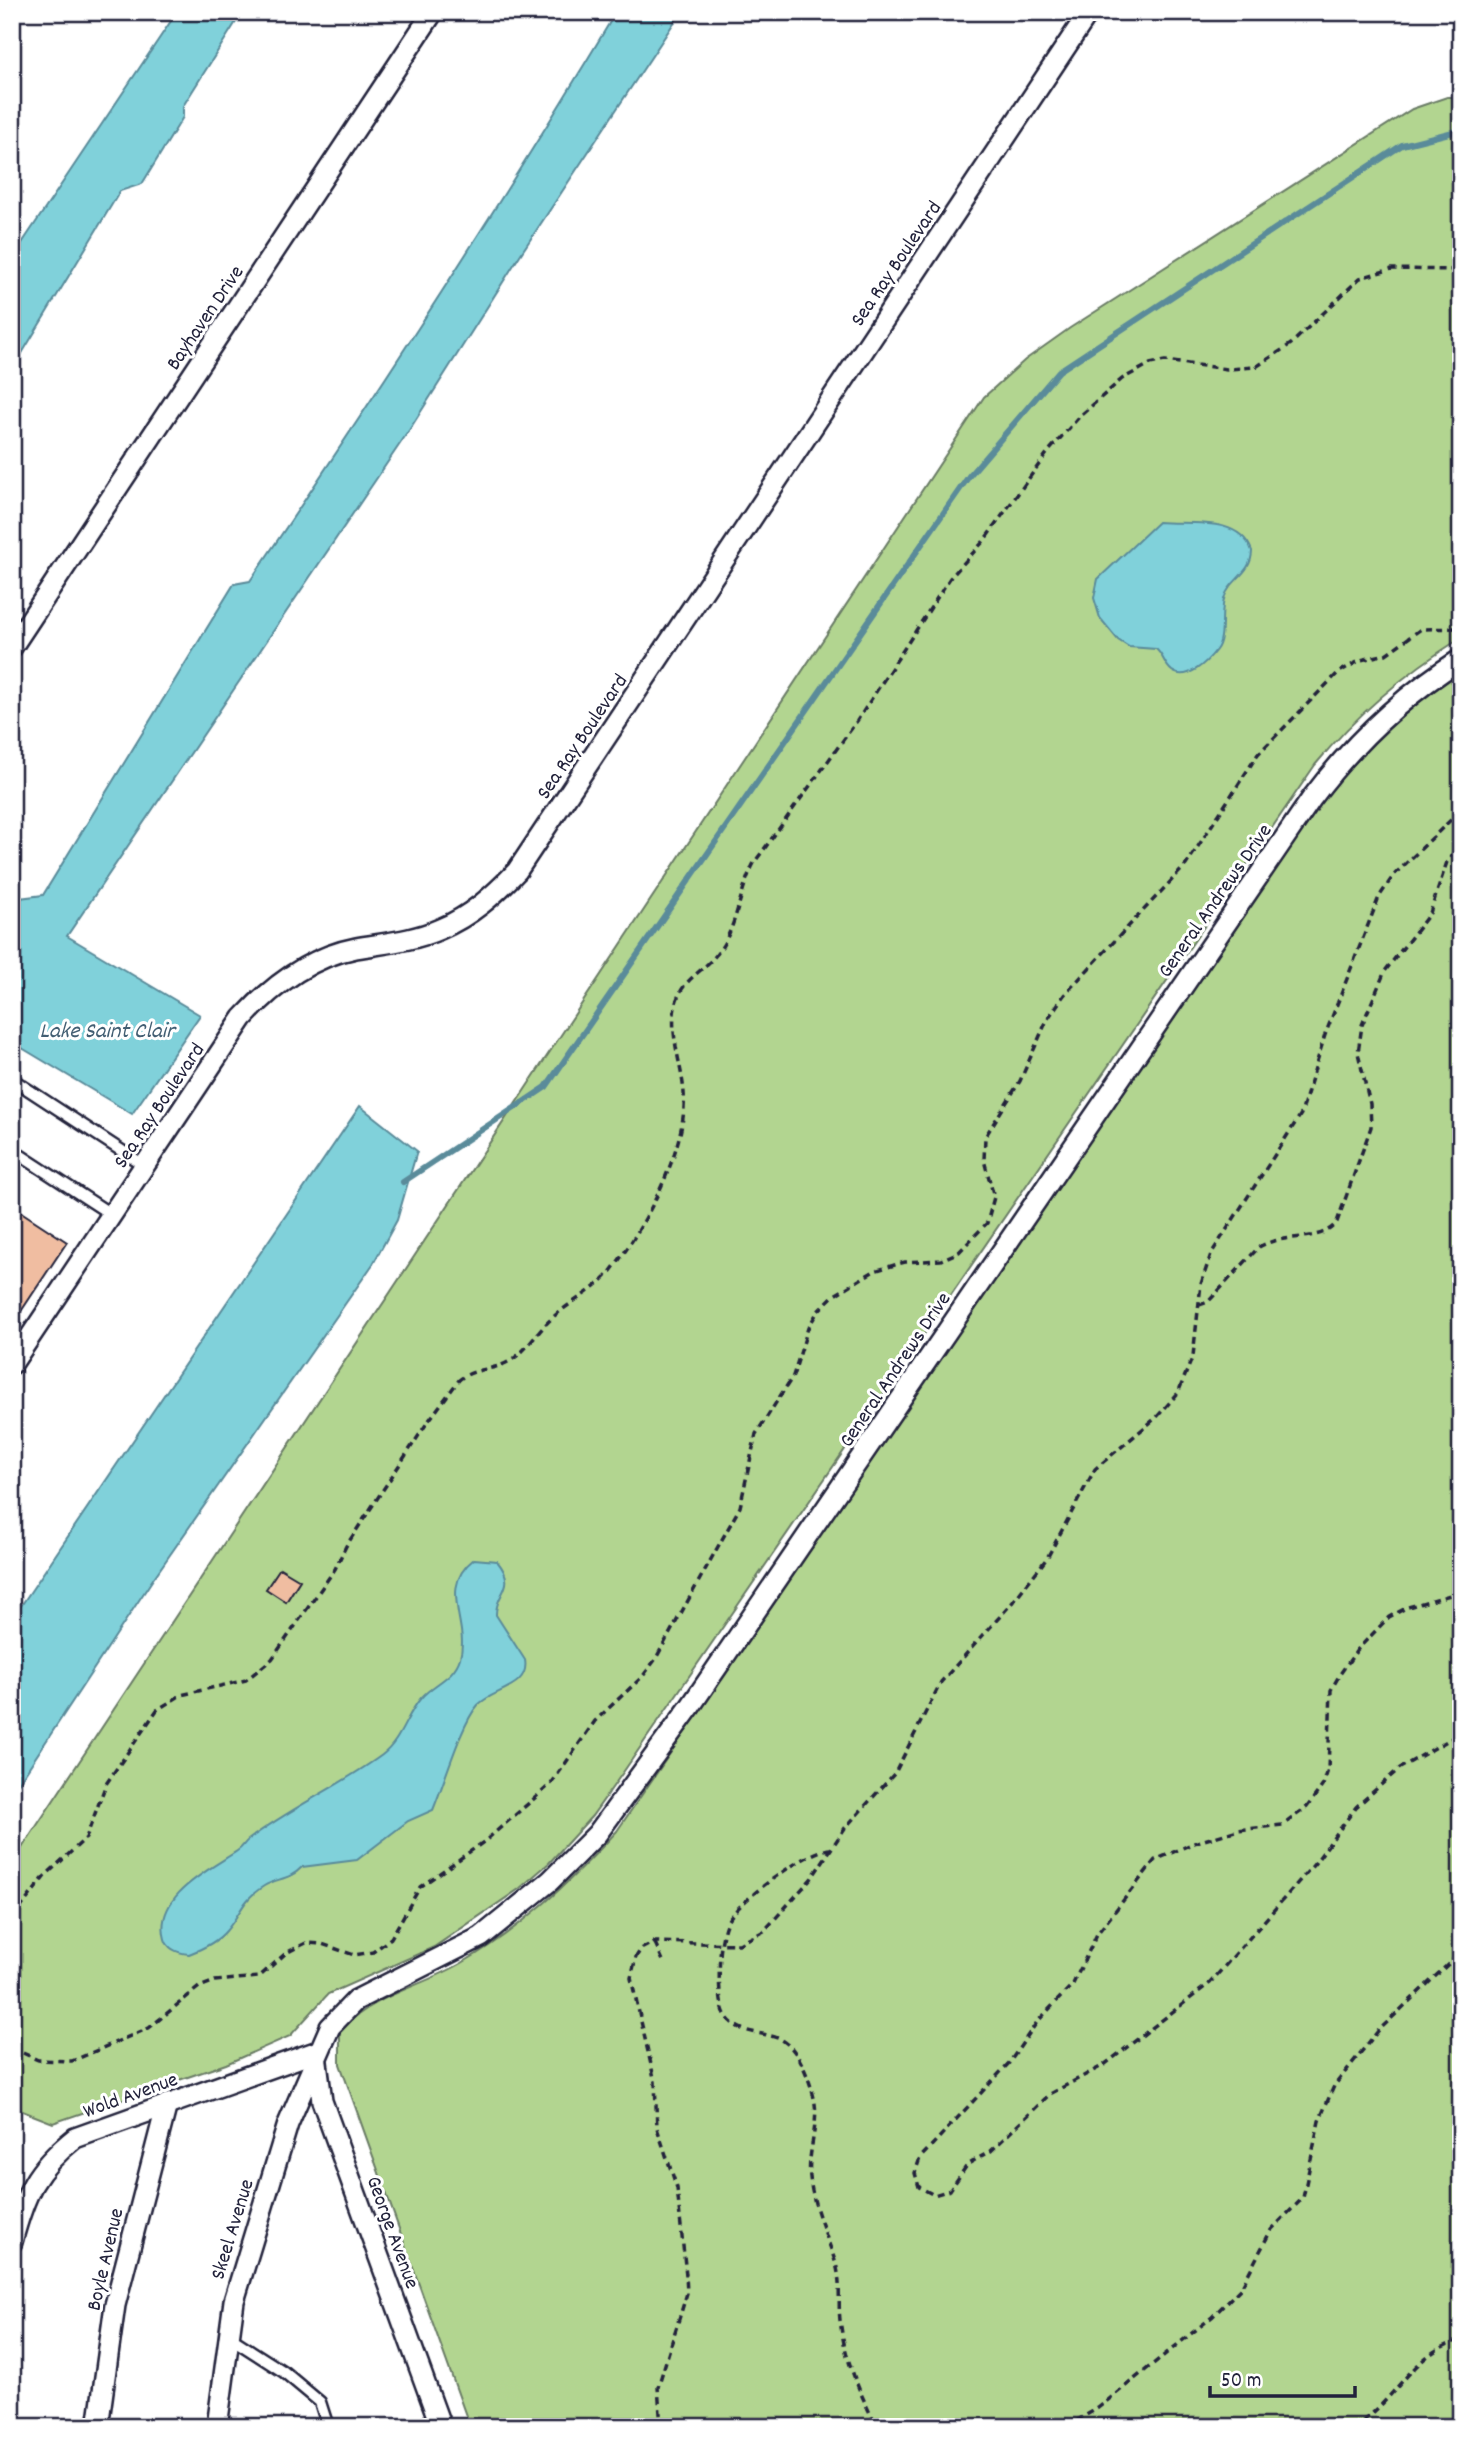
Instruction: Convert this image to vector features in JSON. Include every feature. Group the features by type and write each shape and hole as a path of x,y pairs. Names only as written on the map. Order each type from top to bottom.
{"street":[{"name":"Bayhaven Drive","path":"12,648 433,12"},
{"name":"Sea Ray Boulevard","path":"12,1364 243,1018 265,993 292,974 324,957 439,930 467,916 496,893 517,871 1089,12"},
{"name":"General Andrews Drive","path":"318,2051 330,2027 356,2000 481,1937 550,1881 597,1834 683,1717 1312,798 1372,727 1421,686 1461,659"},
{"name":"Wold Avenue","path":"12,2242 35,2177 51,2158 75,2138 318,2051"},
{"name":"Skeel Avenue","path":"217,2427 234,2301 260,2208 288,2124 318,2051"},
{"name":"George Avenue","path":"318,2051 316,2066 322,2101 441,2427"},
{"name":"Boyle Avenue","path":"98,2427 115,2305 167,2104"}],"lane":[{"path":"12,1079 145,1166"},
{"path":"17,1153 112,1215"},
{"path":"228,2336 284,2372 320,2402 328,2427"}],"path":[{"path":"12,1919 45,1876 86,1838 106,1784 157,1710 181,1695 246,1681 272,1659 335,1569 346,1546 427,1423 459,1380 466,1374 498,1367 515,1358 550,1320 607,1275 632,1244 682,1130 684,1091 673,1020 682,988 721,947 734,924 744,884 754,863 857,721 936,597 984,542 1062,436 1122,379 1150,364 1181,362 1227,369 1256,367 1291,344 1360,278 1392,269 1461,270"},
{"path":"12,2048 38,2060 72,2061 149,2028 200,1987 215,1981 259,1977 286,1953 306,1943 322,1944 354,1955 373,1952 391,1938 420,1887 485,1841 551,1784 596,1721 643,1676 655,1660 740,1507 756,1434 793,1376 808,1328 818,1311 833,1296 874,1271 905,1262 941,1260 959,1252 987,1223 994,1197 984,1160 985,1137 1020,1081 1047,1020 1064,995 1186,865 1258,754 1339,672 1361,660 1386,654 1421,629 1461,628"},
{"path":"662,2427 658,2387 687,2293 677,2188 657,2128 655,2082 631,1978 636,1957 641,1949 654,1942 747,1942 764,1931 817,1871 851,1820 900,1766 930,1700 949,1670 1012,1603 1047,1558 1095,1469 1157,1417 1178,1393 1193,1356 1201,1284 1211,1254 1301,1114 1330,1022 1354,968 1379,897 1394,875 1461,810"},
{"path":"1199,1305 1208,1302 1259,1247 1269,1241 1321,1234 1337,1222 1371,1127 1370,1104 1358,1053 1362,1025 1385,971 1430,913 1447,862 1461,842"},
{"path":"1461,1592 1417,1603 1390,1617 1357,1650 1331,1690 1328,1770 1323,1784 1307,1807 1283,1825 1238,1830 1194,1843 1155,1860 1097,1934 1073,1984 1037,2022 1009,2063 920,2158 915,2173 919,2187 934,2195 950,2190 968,2164 991,2151 1050,2095 1104,2065 1210,1983 1315,1863 1356,1807 1400,1768 1461,1732"},
{"path":"831,1849 815,1853 776,1877 728,1919 722,1933 719,1982 724,2013 734,2026 783,2041 792,2049 815,2099 810,2177 818,2216 838,2273 843,2338 852,2371 877,2427"},
{"path":"654,1942 664,1963"},
{"path":"1066,2427 1098,2408 1212,2317 1241,2288 1271,2230 1303,2198 1319,2121 1334,2086 1378,2031 1461,1952"},
{"path":"1353,2427 1370,2415 1406,2374 1430,2354 1461,2340"}],"green space":[{"path":"1447,97 1461,97 1461,638 1420,665 1383,696 1315,765 624,1771 592,1816 549,1863 519,1889 434,1947 328,1994 290,2036 226,2064 53,2123 12,2107 12,1863 984,397 1025,360 1070,328 1412,109"},
{"path":"1461,671 1461,2427 470,2427 340,2064 340,2030 369,2007 446,1972 505,1935 563,1886 617,1831 1316,809 1348,770 1383,734 1420,701"}],"water":[{"path":"177,12 257,12 236,22 183,106 183,117 142,184 120,191 12,370 12,258"},
{"name":"Lake Saint Clair","path":"616,12 681,12 522,252 408,432 67,936 200,1015 132,1114 12,1042 12,899 43,895 234,584 250,581 483,228"},
{"path":"1158,522 1225,527 1246,540 1252,551 1245,571 1231,585 1225,596 1219,645 1202,665 1184,674 1169,669 1156,649 1129,647 1118,640 1100,618 1094,598 1098,579"},
{"path":"360,1106 417,1151 397,1220 373,1264 153,1579 12,1793 12,1619"},
{"path":"474,1559 497,1561 503,1570 506,1584 496,1615 525,1660 525,1669 522,1677 478,1705 472,1714 459,1740 433,1810 408,1821 357,1860 302,1867 293,1874 264,1886 250,1897 231,1925 214,1942 189,1954 171,1948 165,1939 167,1910 186,1886 239,1850 264,1828 382,1755 394,1743 421,1698 453,1671 460,1658 462,1645 456,1594 458,1582 463,1570"}],"building":[{"path":"12,1206 67,1242 12,1325"},
{"path":"280,1568 300,1580 286,1602 266,1589"}],"waterway":[{"path":"403,1182 546,1087 969,476 1059,371 1402,145 1461,130"}]}
